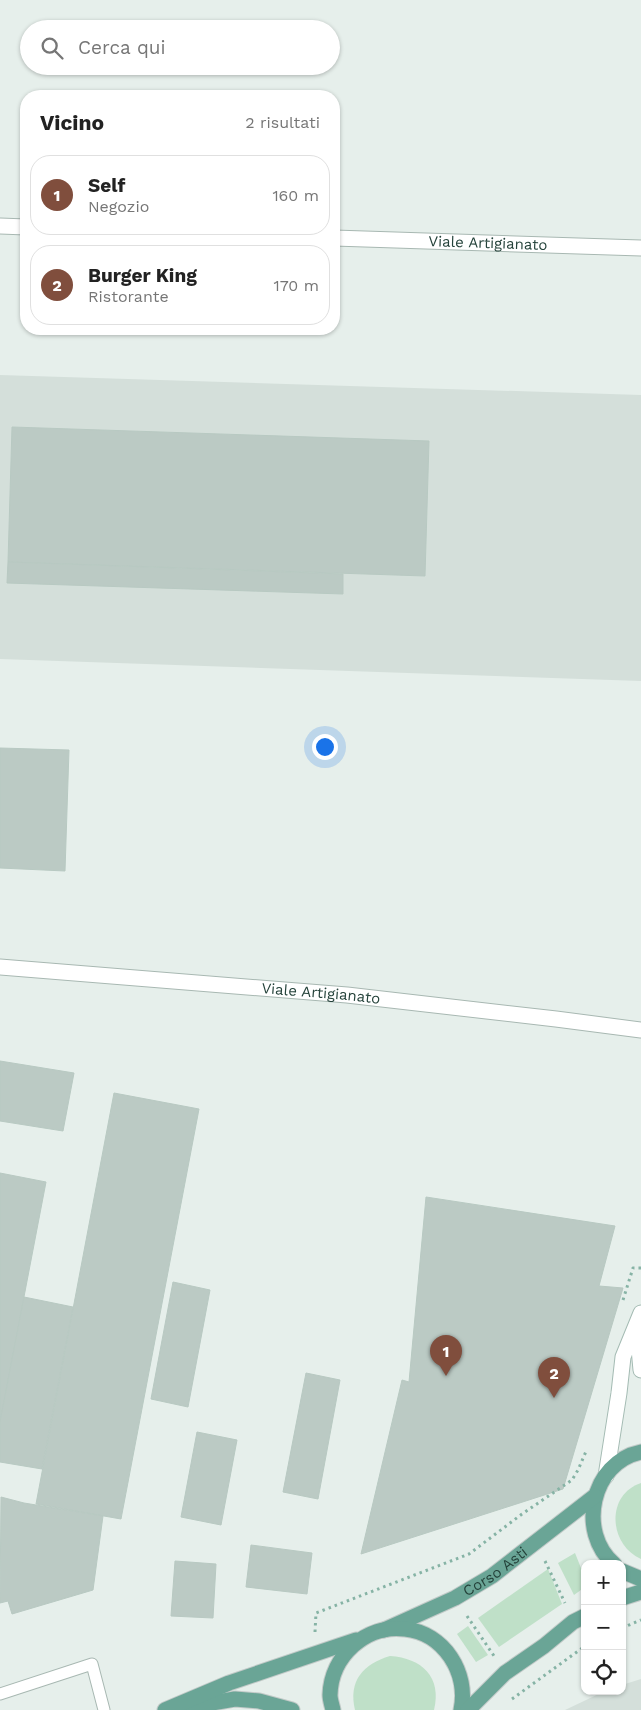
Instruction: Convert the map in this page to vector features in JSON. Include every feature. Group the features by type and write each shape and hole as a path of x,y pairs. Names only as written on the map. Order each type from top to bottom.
{"main road":[{"path":"609,1560 597,1540 593,1518 595,1496 606,1476 620,1462 641,1452"},
{"name":"Corso Asti","path":"362,1638 455,1598 492,1576 537,1543 595,1496"},
{"path":"626,1573 641,1579"},
{"path":"626,1597 641,1592"},
{"path":"468,1710 505,1673 579,1619"},
{"path":"384,1630 404,1629 424,1634 441,1645 454,1660 462,1678 464,1698 461,1710"},
{"path":"165,1710 229,1683 362,1638"},
{"path":"333,1710 330,1695 334,1673 345,1653 362,1638"},
{"path":"171,1710 235,1700 259,1701 292,1710"}],"street":[{"path":"0,226 20,227"},
{"name":"Viale Artigianato","path":"340,238 641,248"},
{"name":"Viale Artigianato","path":"0,967 347,995 641,1030"},
{"path":"639,1319 641,1370"},
{"path":"606,1476 623,1357 639,1319"}],"lane":[{"path":"0,1694 92,1664 104,1710"}],"path":[{"path":"622,1306 633,1268 641,1268"},
{"path":"561,1493 578,1470 587,1448"},
{"path":"313,1654 316,1613 469,1554 522,1514 572,1480"},
{"path":"522,1514 579,1619"},
{"path":"455,1598 505,1673 521,1693"},
{"path":"626,1626 641,1620"},
{"path":"505,1704 581,1649"}],"shaded area":[{"path":"0,375 641,395 641,681 0,659"},
{"path":"641,1679 641,1710 565,1710 597,1695 626,1695 626,1684"}],"green space":[{"path":"641,1483 641,1559 630,1552 622,1543 617,1532 616,1520 621,1498 629,1489"},
{"path":"575,1553 581,1568 581,1590 574,1595 558,1563"},
{"path":"548,1569 562,1604 499,1647 478,1618"},
{"path":"468,1626 488,1655 476,1662 457,1634"},
{"path":"390,1656 412,1661 427,1671 435,1688 434,1710 355,1710 354,1690 360,1675 372,1664"}],"building":[{"path":"12,427 429,441 425,576 8,562"},
{"path":"8,562 343,574 343,594 7,583"},
{"path":"0,748 69,750 65,871 0,868"},
{"path":"0,1061 74,1073 63,1131 0,1121"},
{"path":"114,1093 199,1109 121,1519 36,1504"},
{"path":"0,1173 46,1182 0,1422"},
{"path":"426,1197 615,1226 599,1286 623,1288 563,1489 361,1554 402,1380 409,1382"},
{"path":"173,1282 210,1290 188,1407 151,1399"},
{"path":"24,1297 73,1307 42,1469 0,1462 0,1422"},
{"path":"306,1373 340,1380 318,1499 283,1492"},
{"path":"197,1432 237,1440 221,1525 181,1517"},
{"path":"1,1497 24,1503 103,1516 93,1590 12,1614 8,1601 0,1603"},
{"path":"251,1545 312,1553 307,1594 246,1587"},
{"path":"175,1561 216,1564 213,1618 171,1616"}],"place":[{"name":"Self","path":"446,1376"},
{"name":"Burger King","path":"554,1398"}]}
